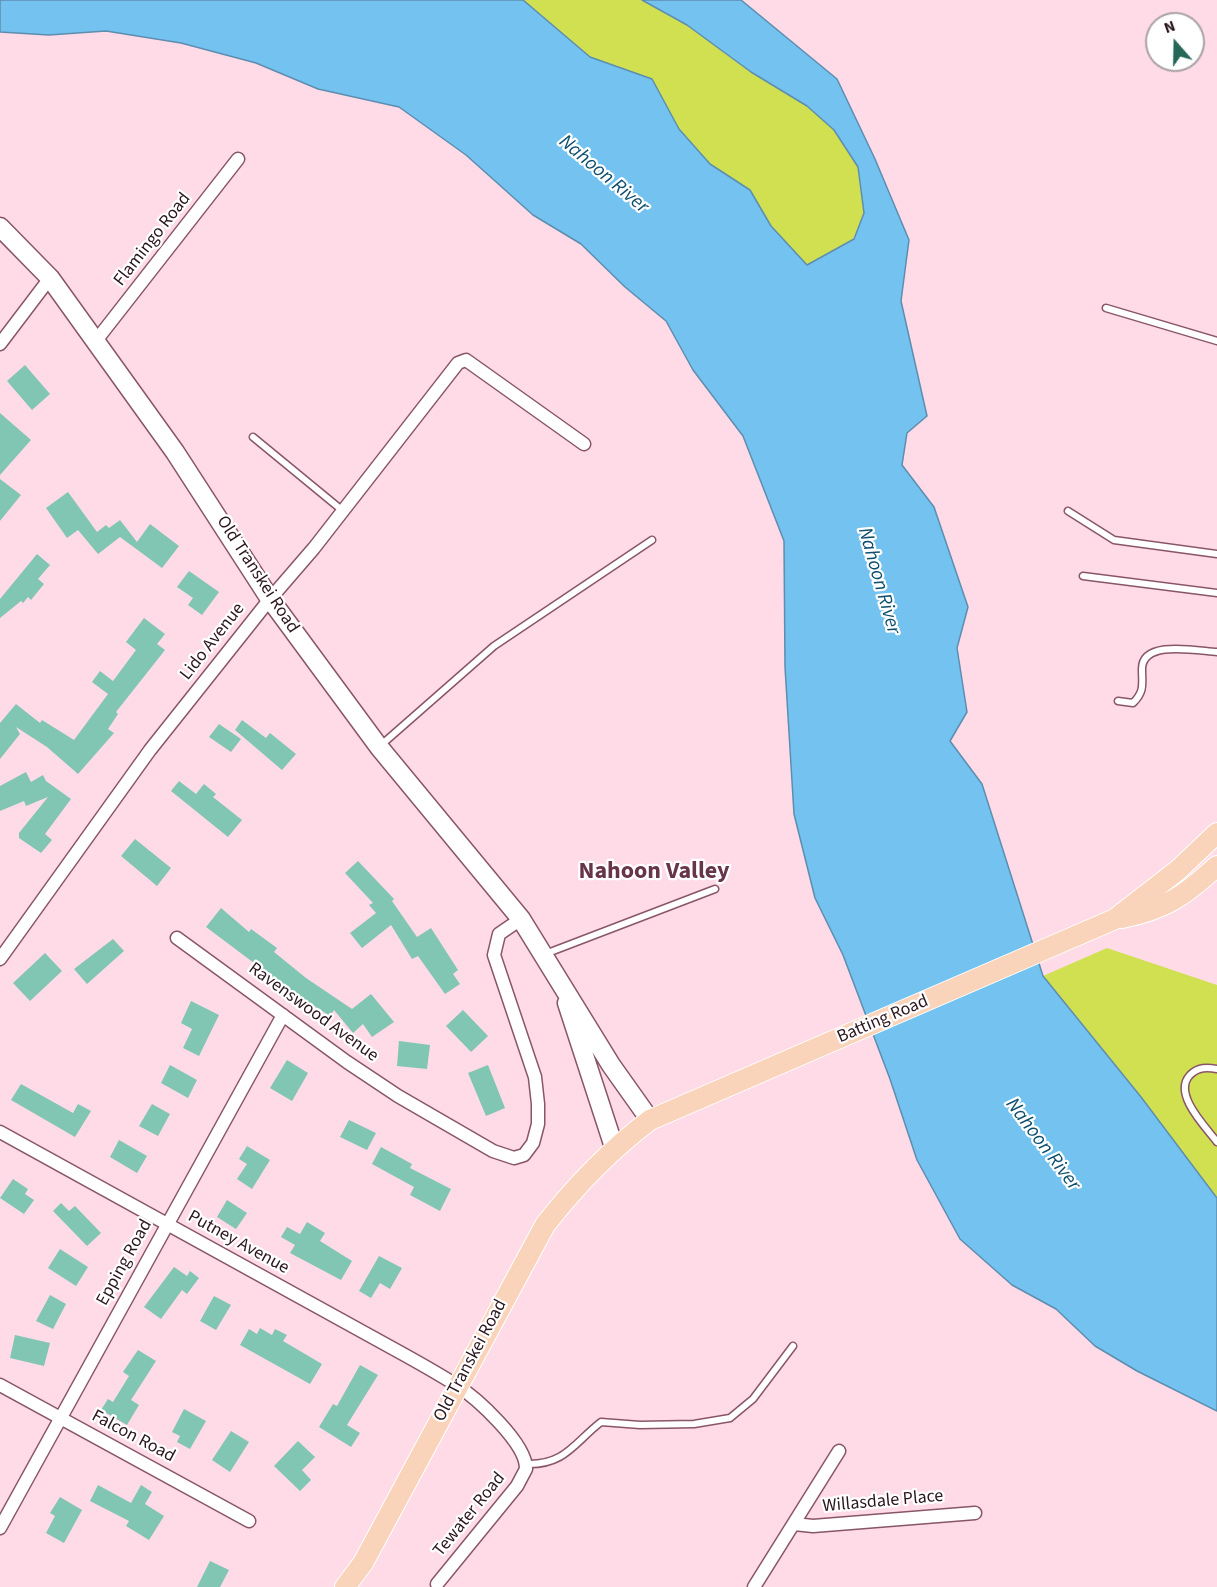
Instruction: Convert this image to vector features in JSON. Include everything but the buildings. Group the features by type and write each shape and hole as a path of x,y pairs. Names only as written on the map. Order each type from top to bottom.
{"main road":[{"name":"Old Transkei Road","path":"0,227 50,278 175,452 270,599 379,747 521,919 545,954 611,1065 650,1119 614,1147 582,1178 546,1224 363,1563 345,1587"},
{"name":"Batting Road","path":"650,1119 1115,919 1163,883 1217,833"},
{"name":"Batting Road","path":"1115,919 1153,912 1171,903 1217,866"},
{"name":"Old Transkei Road","path":"559,978 614,1147"},
{"path":"360,1587 363,1563"}],"street":[{"name":"Flamingo Road","path":"95,342 237,159"},
{"path":"0,344 50,278"},
{"name":"Lido Avenue","path":"0,959 150,750 462,360 466,360 584,444"},
{"name":"Ravenswood Avenue","path":"177,938 346,1062 431,1114 508,1157 519,1158 534,1143 538,1125 535,1077 494,955 499,934 521,919"},
{"name":"Epping Road","path":"0,1528 283,1015"},
{"name":"Putney Avenue","path":"0,1132 458,1386"},
{"name":"Falcon Road","path":"0,1385 249,1521"},
{"name":"Tewater Road","path":"437,1584 517,1486 526,1464 524,1454 509,1435 480,1404 458,1386"},
{"name":"Willasdale Place","path":"754,1587 839,1451"},
{"name":"Willasdale Place","path":"794,1524 813,1526 975,1513"}],"lane":[{"path":"1106,308 1217,341"},
{"path":"253,437 343,511"},
{"path":"1068,511 1114,540 1217,554"},
{"path":"379,747 494,646 652,540"},
{"path":"1083,576 1217,593"},
{"path":"1118,701 1133,703 1141,695 1144,682 1142,668 1145,658 1151,652 1160,649 1217,652"},
{"path":"545,954 715,889"},
{"path":"1217,1069 1197,1070 1188,1078 1185,1087 1191,1107 1217,1142"},
{"path":"526,1464 542,1464 565,1455 601,1422 694,1424 730,1418 753,1399 793,1346"}],"green space":[{"path":"523,0 642,0 687,25 751,72 807,106 834,130 858,167 864,213 853,239 807,265 771,226 750,190 710,164 679,129 652,79 590,57"},
{"path":"1107,948 1217,985 1217,1198 1141,1097 1043,976"}],"water":[{"name":"Nahoon River","path":"0,0 523,0 590,57 652,79 679,129 710,164 750,190 771,226 807,265 854,239 864,213 858,167 834,130 807,106 751,72 687,25 642,0 741,0 837,79 875,159 909,240 901,301 927,416 907,433 902,465 934,507 968,607 957,648 967,712 950,741 982,784 1043,976 1141,1097 1217,1198 1217,1411 1137,1371 1095,1346 1056,1309 1012,1285 960,1239 917,1160 890,1079 843,955 815,898 794,814 785,667 784,541 743,436 693,370 666,321 625,287 581,244 533,215 466,155 399,107 318,89 256,63 181,43 106,31 49,35 0,32"}],"district":[{"name":"Nahoon Valley","path":"654,873"}]}
